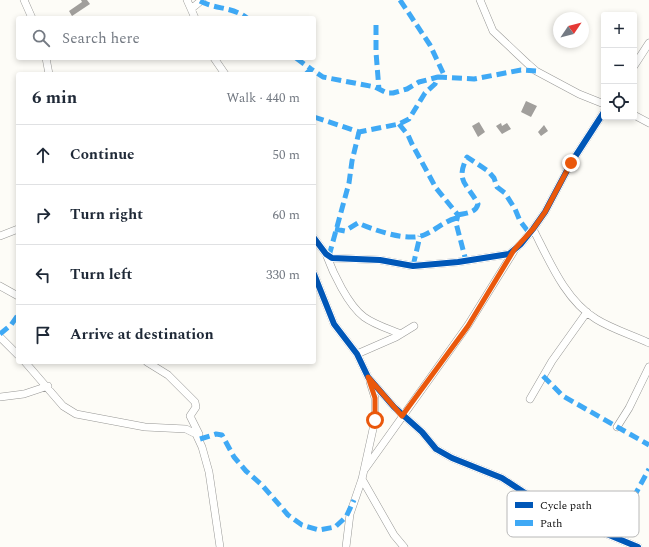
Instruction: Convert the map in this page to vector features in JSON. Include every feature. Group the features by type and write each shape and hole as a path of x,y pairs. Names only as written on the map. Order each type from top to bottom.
{"street":[{"path":"24,0 31,16"},
{"path":"187,0 194,16"},
{"path":"191,9 202,0"},
{"path":"480,0 493,32 536,71 579,94 601,103"},
{"path":"637,61 649,43"},
{"path":"46,60 48,72"},
{"path":"215,60 224,72"},
{"path":"364,469 468,326 514,250 533,229 545,212 571,163 601,117"},
{"path":"637,117 649,123"},
{"path":"533,229 564,286 588,312 596,319 649,343"},
{"path":"0,236 16,230"},
{"path":"316,241 326,254 347,296 360,313 374,323 401,334"},
{"path":"326,254 339,259 380,260 413,266 502,256 514,250"},
{"path":"316,279 334,324 357,354 368,377 375,398 375,420 362,479 350,514 346,547"},
{"path":"0,286 16,295"},
{"path":"530,399 552,361 588,312"},
{"path":"357,354 401,334 414,326"},
{"path":"0,337 16,352"},
{"path":"26,364 48,386 63,406 76,414 145,427 186,429 196,434 200,440"},
{"path":"150,364 168,375 195,402 196,407 190,416 200,440 212,488 220,547"},
{"path":"616,427 629,408 649,367"},
{"path":"368,377 402,416 422,432 442,454 491,473 523,491"},
{"path":"0,397 24,394 35,389 48,386"},
{"path":"362,479 394,535 404,547"},
{"path":"613,537 638,547"}],"building":[{"path":"81,0 87,0 90,4 72,16 69,11 82,2"},
{"path":"526,101 537,106 531,117 521,112"},
{"path":"479,122 485,132 478,137 472,126"},
{"path":"501,123 502,126 507,123 511,129 502,134 496,126"},
{"path":"544,125 548,131 541,136 538,132"}],"marked path":[{"path":"400,0 430,45 445,77"},
{"path":"200,1 244,16"},
{"path":"376,25 376,52 379,90"},
{"path":"299,60 311,69"},
{"path":"308,72 311,69 316,72"},
{"path":"316,118 359,132 399,124 409,119 425,93 435,84 438,77 474,79 521,70 536,71"},
{"path":"316,72 323,77 375,87 387,93 407,89 419,82 438,77"},
{"path":"399,124 408,135 436,188 458,215 456,223 466,261"},
{"path":"329,256 349,183 352,161 359,132"},
{"path":"458,215 473,211 478,204 462,177 462,172 467,157 488,171 494,178 497,187 505,193 515,209 520,221 530,234"},
{"path":"335,229 345,231 358,223 391,234 417,237 457,218"},
{"path":"413,266 420,236"},
{"path":"0,334 11,325 16,318"},
{"path":"543,376 563,396 649,445"},
{"path":"200,439 216,434 222,435 234,457 246,471 262,485 288,515 302,525 319,530 335,527 346,517 354,500"},
{"path":"637,491 649,469"}],"cycle path":[{"path":"316,241 326,254 332,258 380,260 413,266 458,262 509,254 521,244 545,212 571,163 601,117"},
{"path":"316,279 334,324 357,354 368,377 394,407 422,432 436,449 452,458 502,478 522,491"},
{"path":"614,537 638,547"}],"route":[{"path":"375,420 375,398 372,385 368,377 402,416 468,326 514,250 521,244 545,212 571,163"}]}
